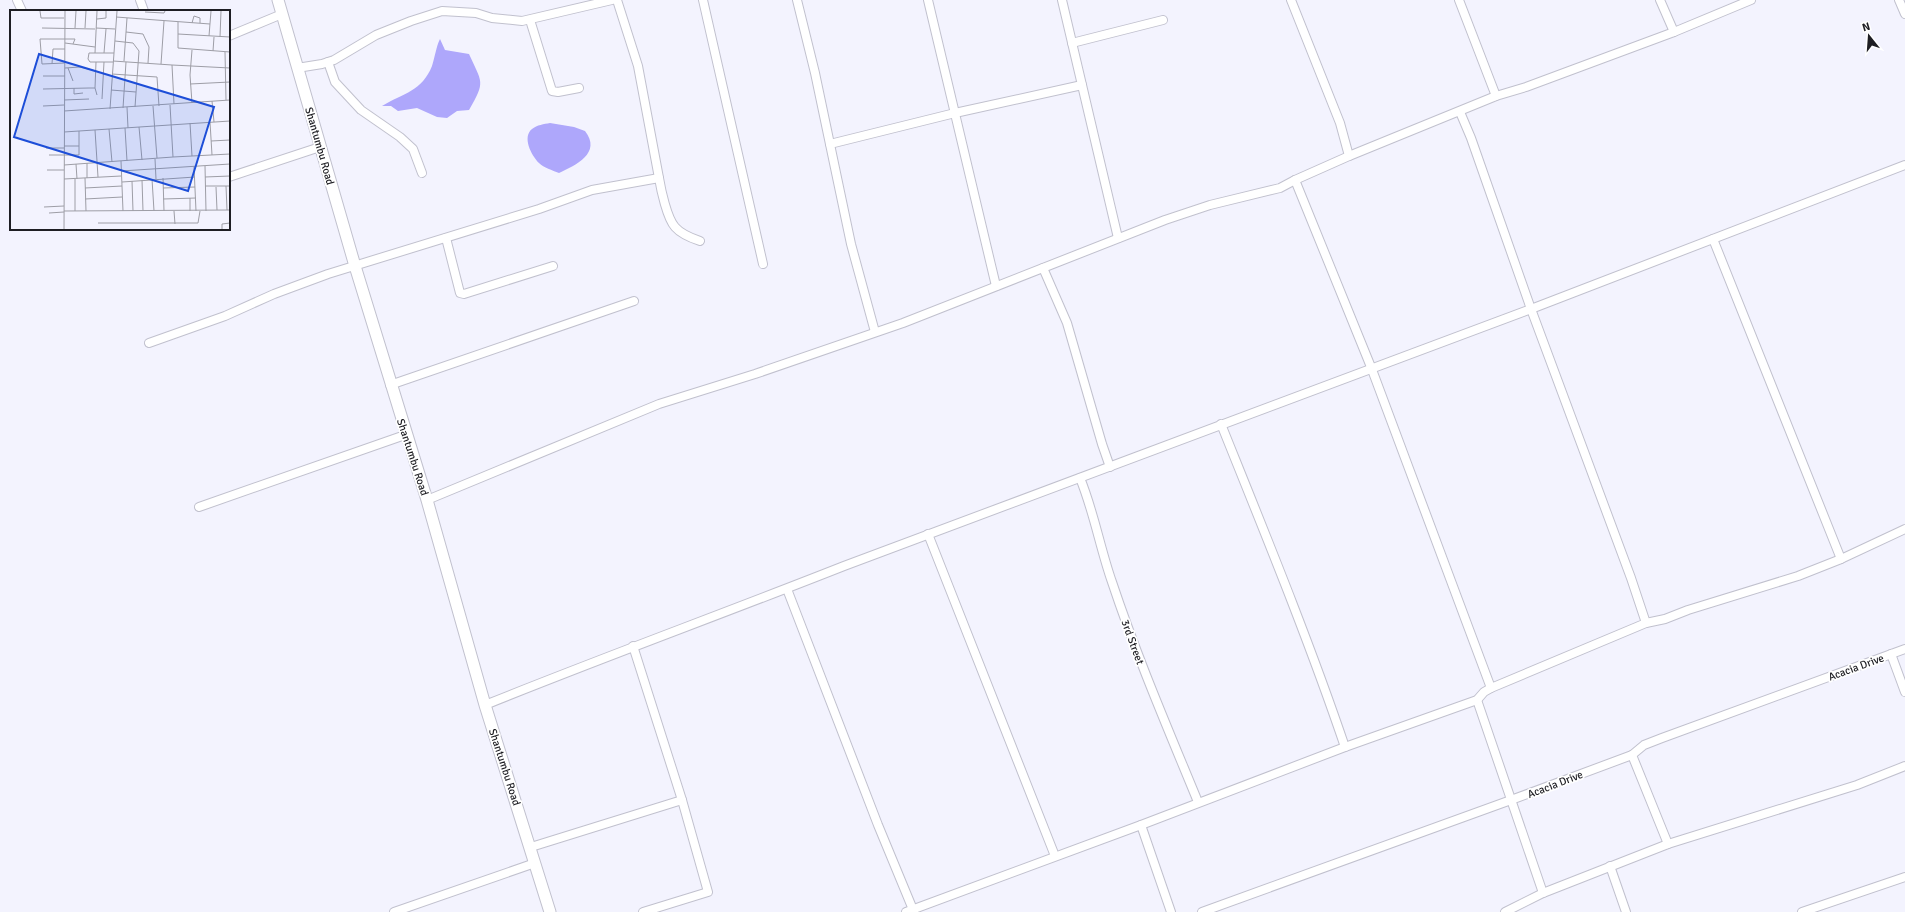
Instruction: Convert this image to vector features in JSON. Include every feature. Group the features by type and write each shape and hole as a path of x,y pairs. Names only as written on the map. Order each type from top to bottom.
{"street":[{"path":"17,0 22,10"},
{"path":"140,0 144,10"},
{"name":"Shantumbu Road","path":"278,0 354,266 405,435 427,500 485,705 531,847 550,912"},
{"path":"297,68 328,62 376,35 442,11 476,13 492,18 530,20 612,0"},
{"path":"617,0 638,66 662,196 675,227 681,232 700,242"},
{"path":"703,0 763,264"},
{"path":"797,0 852,244 875,332"},
{"path":"928,0 996,286"},
{"path":"1062,0 1118,238"},
{"path":"1291,0 1340,123 1349,156"},
{"path":"1458,0 1496,96"},
{"path":"1660,0 1674,32"},
{"path":"427,500 659,404 755,374 903,323 1118,238 1210,205 1280,188 1349,156 1460,112 1496,96 1539,82 1674,32 1751,0"},
{"path":"1899,0 1905,14"},
{"path":"230,36 282,14"},
{"path":"530,20 552,91 558,92 579,88"},
{"path":"1072,43 1163,20"},
{"path":"328,62 335,82 361,110 400,137 413,149 422,173"},
{"path":"830,144 955,113 1082,85"},
{"path":"1460,112 1628,570 1646,623"},
{"path":"230,177 320,147"},
{"path":"485,705 633,646 787,589 928,534 1110,467 1371,367 1531,309 1905,165"},
{"path":"149,343 225,316 274,294 328,274 446,238 592,190 659,178"},
{"path":"1295,180 1371,367 1491,688"},
{"path":"446,238 460,293 464,294 553,266"},
{"path":"1713,239 1840,559"},
{"path":"1043,268 1067,323 1110,467"},
{"path":"390,385 634,301"},
{"path":"1220,424 1288,592 1345,747"},
{"path":"199,507 405,435"},
{"name":"3rd Street","path":"1080,478 1090,503 1106,567 1143,669 1198,802"},
{"path":"787,589 911,911 1345,747 1477,700 1484,692 1491,688 1646,623 1665,619 1688,610 1798,576 1840,559 1905,529"},
{"path":"928,534 1055,856"},
{"path":"633,646 682,800 708,892 643,912"},
{"name":"Acacia Drive","path":"1202,912 1632,755 1644,746 1662,738 1905,649"},
{"path":"1892,654 1905,692"},
{"path":"1477,700 1543,893"},
{"path":"1632,755 1668,844"},
{"path":"1508,911 1543,893 1668,844 1857,785 1905,766"},
{"path":"531,847 682,800"},
{"path":"1141,825 1171,912"},
{"path":"394,912 535,863"},
{"path":"1610,866 1626,912"},
{"path":"1802,912 1905,877"}],"shaded area":[{"path":"440,39 445,50 469,54 477,71 480,87 469,110 457,111 447,118 437,117 417,108 398,111 391,106 382,106 412,90 423,81 432,66"},
{"path":"550,123 574,127 585,131 589,139 589,152 585,157 573,166 559,173 546,168 539,163 531,151 528,141 529,132 532,129"}]}
